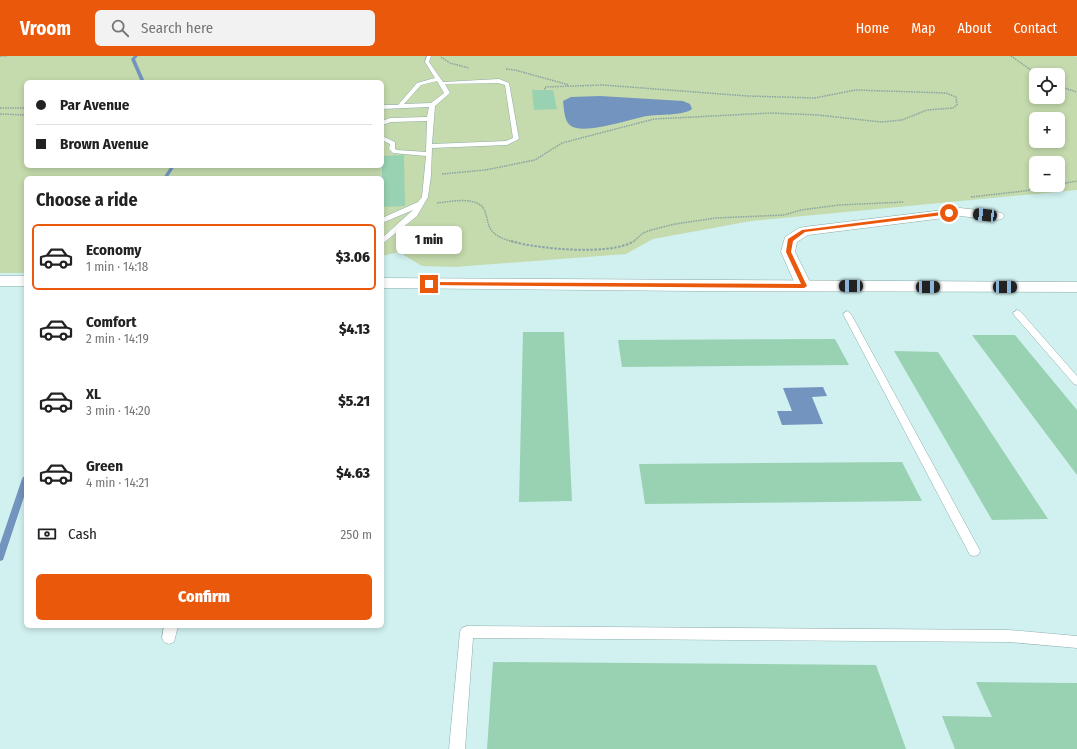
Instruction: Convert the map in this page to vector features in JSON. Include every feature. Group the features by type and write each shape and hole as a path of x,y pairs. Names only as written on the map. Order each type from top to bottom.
{"street":[{"path":"804,286 788,252 790,240 804,231 960,212 997,216"},
{"path":"0,281 24,281"},
{"path":"384,283 1077,287"}],"lane":[{"path":"384,107 432,105 447,93 441,81 431,72 427,62 429,56"},
{"path":"400,106 419,84 423,82 499,81 507,84 516,139 513,142 507,144 428,146"},
{"path":"384,240 414,214 425,197 428,175 428,146 432,105"},
{"path":"384,122 390,120 430,119"},
{"path":"384,139 393,143 392,149 396,152 428,154"},
{"path":"384,220 420,204"},
{"path":"1017,313 1077,382"},
{"path":"847,314 974,551"},
{"path":"457,749 467,632 1009,636 1077,642"}],"path":[{"path":"0,56 7,56"},
{"path":"1011,56 1029,69"},
{"path":"428,175 485,170 534,160 562,143 654,119 771,113 818,115 881,122 902,120 927,110 953,108 957,105 956,97 946,93 884,90 855,90 815,98 747,96 603,85 545,87 545,90"},
{"path":"1065,88 1077,92"},
{"path":"0,108 24,108"},
{"path":"0,114 24,115"},
{"path":"964,197 1024,191 1077,181"},
{"path":"420,204 467,200 476,202 481,204 485,209 487,222 494,233 518,244 534,247 564,249 628,244 634,242 642,234 659,228 694,220 739,216 783,215 801,210 864,204 910,202"}],"green space":[{"path":"0,56 1077,57 1077,190 1065,191 1065,156 1029,156 1029,192 1056,192 751,221 653,239 626,254 455,267 422,266 399,252 384,256 384,176 24,176 24,273 0,273"}],"water":[{"path":"600,96 683,101 690,104 692,109 683,113 647,116 597,128 578,128 569,124 565,115 563,101 571,97"},
{"path":"823,387 827,396 812,397 823,424 782,425 777,411 792,411 783,388"}],"building":[{"path":"532,90 553,90 557,109 534,110"},
{"path":"404,155 405,206 384,207 384,176 382,176 382,168 384,168 384,156"},
{"path":"523,332 564,332 572,501 519,502"},
{"path":"972,335 1015,335 1077,410 1077,475"},
{"path":"835,339 849,365 622,367 618,340"},
{"path":"894,351 938,352 1048,519 992,520"},
{"path":"902,462 922,501 645,504 639,464"},
{"path":"493,662 876,665 906,749 487,749"},
{"path":"976,682 1077,683 1077,749 955,749 942,716 992,717"}],"waterway":[{"path":"136,56 133,59 142,80"},
{"path":"166,176 172,168"},
{"path":"0,557 24,485"}],"route":[{"path":"429,284 804,286 788,252 790,240 804,231 949,213"}]}
